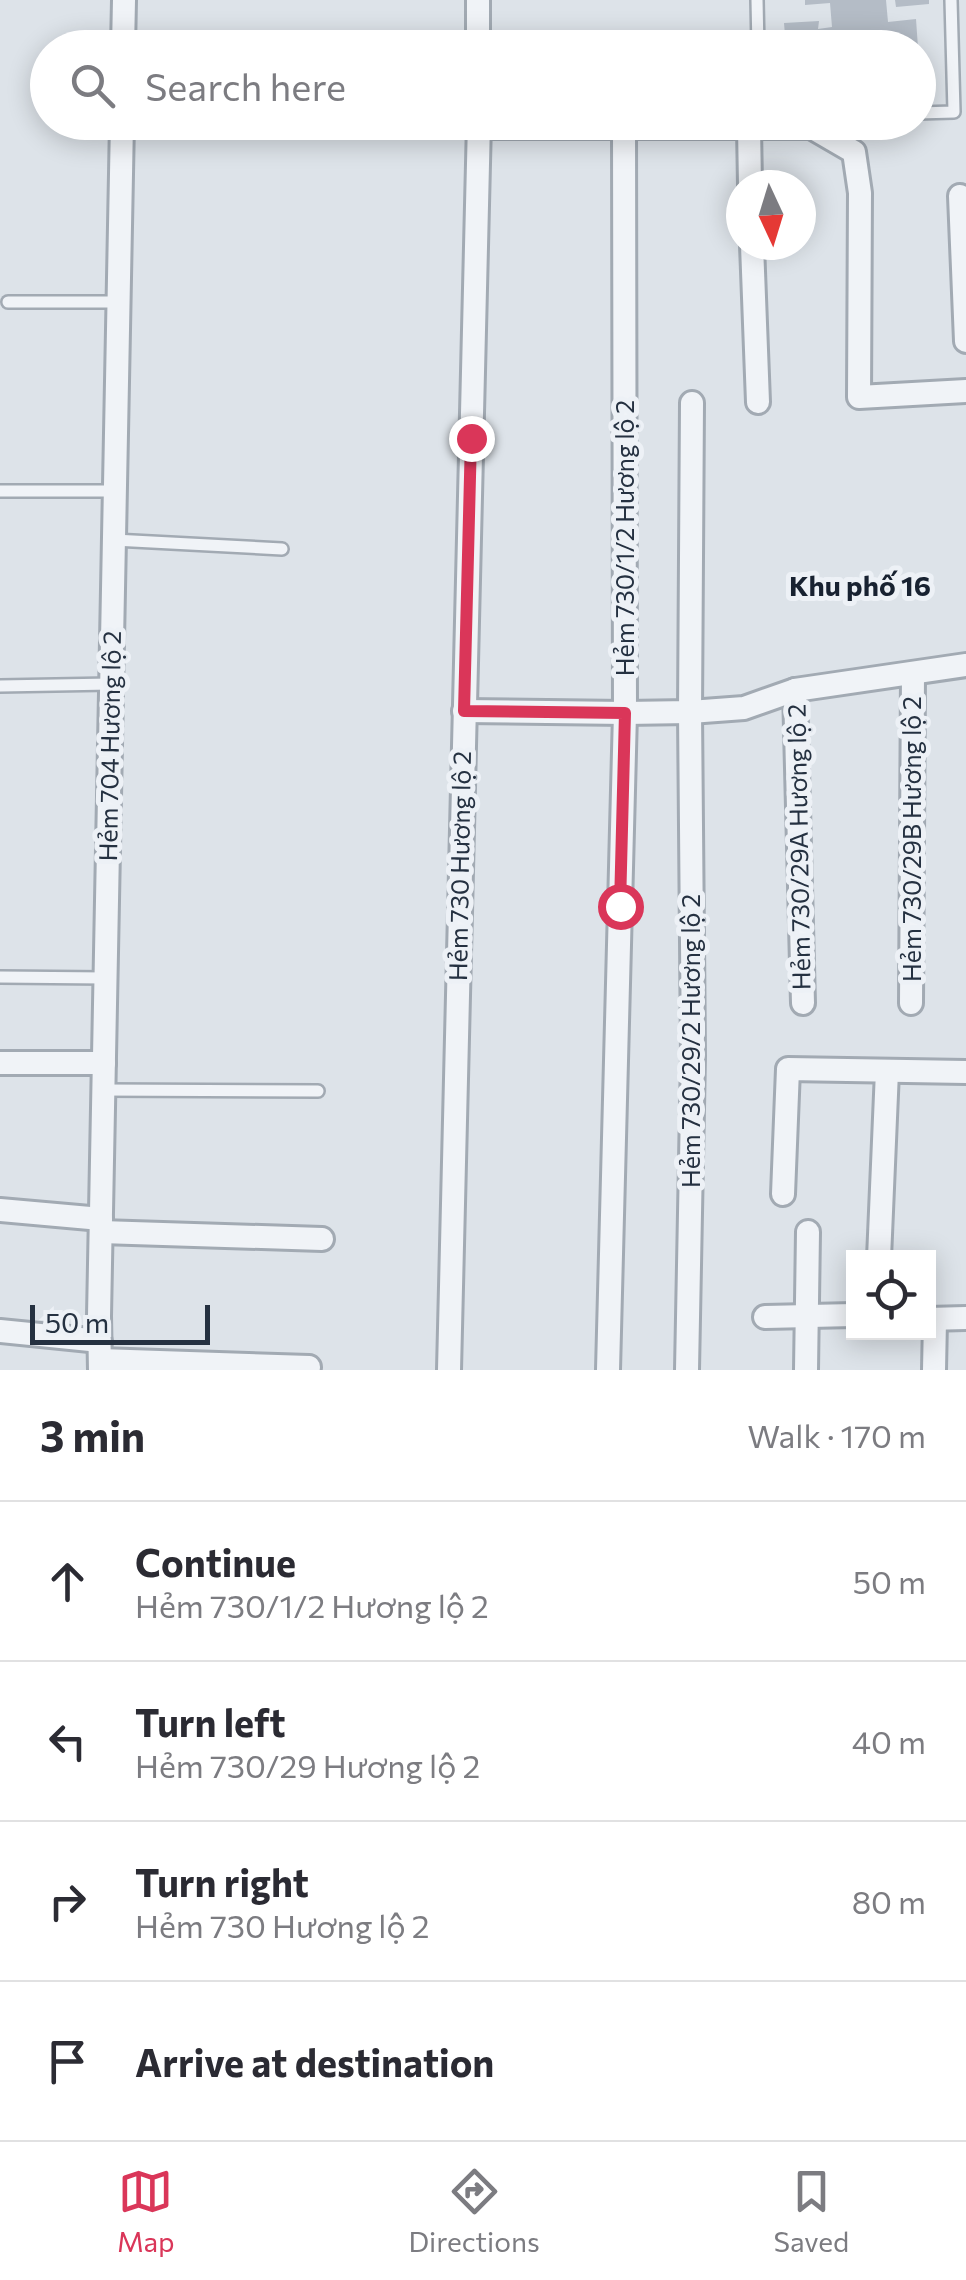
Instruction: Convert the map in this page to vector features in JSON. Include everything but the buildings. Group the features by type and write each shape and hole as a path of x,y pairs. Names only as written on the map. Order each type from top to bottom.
{"street":[{"path":"123,30 124,0"},
{"path":"478,0 478,30"},
{"name":"Hẻm 704 Hương lộ 2","path":"100,1357 122,140"},
{"name":"Hẻm 730 Hương lộ 2","path":"448,1370 478,140"},
{"name":"Hẻm 730/1/2 Hương lộ 2","path":"608,1370 625,713 624,140"},
{"path":"748,140 749,170"},
{"path":"833,140 854,152 860,194 859,397 966,391"},
{"path":"960,196 966,341"},
{"path":"753,260 758,402"},
{"name":"Hẻm 730/29/2 Hương lộ 2","path":"687,1370 694,1056 692,403"},
{"path":"464,711 625,713 744,708 796,690 966,665"},
{"name":"Hẻm 730/29B Hương lộ 2","path":"911,1003 913,674"},
{"name":"Hẻm 730/29A Hương lộ 2","path":"796,690 803,1003"},
{"path":"0,1063 104,1062"},
{"path":"783,1194 788,1069 966,1072"},
{"path":"879,1250 887,1071"},
{"path":"0,1210 101,1225 322,1239"},
{"path":"806,1370 808,1232"},
{"path":"764,1317 846,1316"},
{"path":"936,1319 966,1318"},
{"path":"0,1331 100,1357 309,1367"},
{"path":"933,1340 934,1370"}],"lane":[{"path":"757,0 758,30"},
{"path":"936,112 954,112 951,0"},
{"path":"8,302 118,302"},
{"path":"0,491 115,491"},
{"path":"114,540 282,549"},
{"path":"0,686 111,684"},
{"path":"0,978 106,978"},
{"path":"103,1090 318,1091"}],"district":[{"name":"Khu phố 16","path":"860,586"}],"route":[{"path":"471,438 464,711 625,713 620,906"}]}
